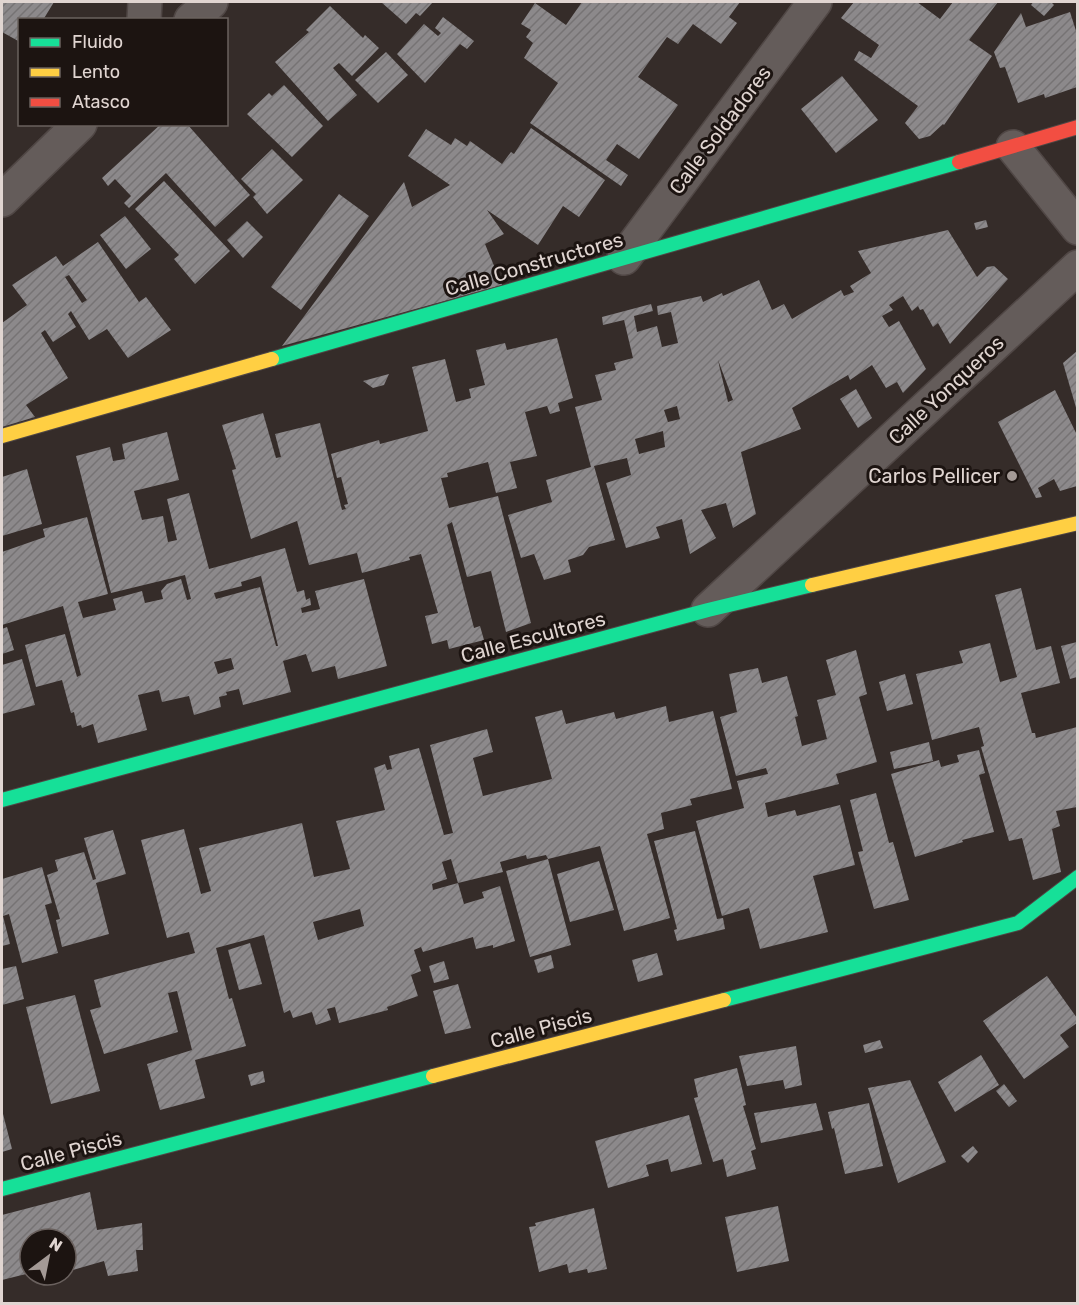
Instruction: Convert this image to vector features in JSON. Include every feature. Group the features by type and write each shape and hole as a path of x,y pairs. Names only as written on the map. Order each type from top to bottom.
{"street":[{"path":"144,2 144,18"},
{"path":"193,18 211,2"},
{"name":"Calle Soldadores","path":"624,258 815,2"},
{"path":"2,200 78,126"},
{"name":"Calle Constructores","path":"2,436 1077,127"},
{"path":"1013,147 1077,228"},
{"name":"Calle Yonqueros","path":"708,610 1077,267"},
{"name":"Calle Escultores","path":"2,800 708,610 1077,523"},
{"name":"Calle Piscis","path":"2,1189 1018,923 1077,877"}],"building":[{"path":"2,2 54,2 44,18 18,18 18,41 2,32"},
{"path":"381,2 433,2 420,16 416,13 406,24"},
{"path":"582,2 740,2 729,17 737,23 721,44 693,24 678,44 667,37 638,77 678,105 639,159 617,144 606,160 628,175 621,186 530,123 558,83 524,58 533,43 526,37 531,30 521,24 535,3 566,25"},
{"path":"854,2 917,2 940,19 953,2 998,2 969,40 992,56 944,125 930,136 919,139 905,123 918,106 854,60 859,51 871,58 879,45 841,18"},
{"path":"1033,2 1051,2 1054,5 1044,16 1031,5"},
{"path":"330,6 363,38 365,35 379,48 352,76 339,63 333,68 357,95 328,121 275,62 309,32 306,30"},
{"path":"1070,12 1077,34 1077,87 1045,98 1044,94 1018,103 1005,67 1000,68 994,52 1021,13 1026,27"},
{"path":"443,17 474,41 467,49 460,44 425,83 397,54 424,24 438,36 441,33 435,28"},
{"path":"386,52 408,75 378,103 355,80"},
{"path":"842,76 878,120 836,153 801,109"},
{"path":"284,85 323,126 292,157 247,114 269,93 272,96"},
{"path":"159,126 189,126 250,195 215,227 166,173 129,208 124,203 131,196 115,179 108,186 102,178"},
{"path":"531,128 605,180 579,217 563,206 538,245 487,210 504,234 485,244 502,285 282,346 404,182 412,207 450,185 408,156 426,129 451,145 455,138 467,146 470,141 502,164 511,152 514,154"},
{"path":"272,149 303,180 267,214 253,197 256,194 241,179"},
{"path":"164,181 230,251 195,284 174,259 179,255 135,209"},
{"path":"339,194 369,216 301,310 271,287"},
{"path":"125,216 151,249 126,269 100,235"},
{"path":"986,220 988,227 976,230 974,223"},
{"path":"247,221 263,237 243,258 227,240"},
{"path":"948,230 977,277 987,267 994,266 1008,279 950,344 938,323 933,327 923,309 920,310 918,306 912,311 903,296 889,305 893,310 882,316 889,327 899,321 926,369 903,393 897,382 886,388 872,365 850,380 848,375 792,408 801,429 741,452 756,514 733,528 726,503 701,510 716,538 690,554 682,519 656,527 660,538 626,548 606,483 631,475 627,458 594,466 615,540 589,547 583,555 568,560 571,572 544,580 534,554 521,558 508,515 552,502 546,480 591,467 575,407 602,400 595,375 616,370 614,363 633,358 624,320 603,325 602,317 651,304 653,311 634,316 637,332 657,326 662,347 678,343 671,312 658,315 657,306 701,296 703,302 759,280 772,310 784,304 792,319 841,290 844,296 854,292 850,286 871,273 858,251","holes":["718,360 733,400 728,402 720,369","677,406 680,419 668,422 664,410","663,431 665,447 639,454 635,439"]},
{"path":"98,242 139,302 146,297 171,330 128,358 107,329 89,340 71,311 68,314 76,327 53,342 45,330 41,333 68,378 26,405 35,417 2,427 2,323 27,305 12,285 56,256 63,266","holes":["69,275 87,300 82,303 65,277"]},
{"path":"557,338 573,398 558,403 560,411 550,414 547,406 525,412 537,456 510,462 517,488 496,493 488,462 447,473 448,477 441,478 449,508 498,496 531,623 506,632 491,571 467,577 452,522 447,525 474,628 480,626 484,640 449,649 447,640 432,644 425,616 438,613 421,554 409,557 410,560 362,573 357,553 309,565 297,521 251,539 232,470 236,469 222,425 263,413 276,458 281,457 275,434 320,423 342,510 346,509 344,505 348,504 341,477 337,478 331,454 379,440 380,444 428,431 412,367 445,359 456,402 471,398 469,389 485,385 476,350 505,343 507,350"},
{"path":"1077,351 1077,411 1063,363"},
{"path":"389,374 384,385 373,388 363,381"},
{"path":"856,389 872,418 858,428 840,399"},
{"path":"1055,390 1077,435 1077,486 1060,491 1054,479 1038,488 1042,497 1036,498 998,422"},
{"path":"167,432 179,480 134,491 142,520 163,516 168,542 177,540 167,499 189,493 209,569 285,548 297,592 304,590 306,600 310,598 311,605 301,608 302,613 320,609 315,591 364,579 387,666 338,679 335,666 312,672 306,654 283,661 291,692 243,705 239,689 226,692 227,695 219,697 221,707 194,715 189,696 162,702 159,690 138,695 147,730 98,743 93,724 82,728 81,725 77,726 62,680 36,687 25,645 65,634 77,677 81,675 63,606 2,625 2,552 45,537 43,529 87,517 108,594 78,602 83,618 116,610 113,599 142,591 145,603 163,599 161,591 167,584 181,579 187,600 191,599 185,575 111,593 76,456 110,447 113,461 125,459 122,444","holes":["261,576 278,646 276,646 260,587 216,599 214,593 242,586 241,582","231,658 234,669 218,674 214,662"]},
{"path":"27,469 42,524 2,536 2,477"},
{"path":"1021,588 1036,650 1051,646 1060,683 1021,693 1032,733 1035,733 1036,738 1077,727 1077,807 1056,811 1060,826 1052,829 1061,872 1033,880 1022,838 1009,841 981,747 984,746 979,727 932,740 916,674 963,663 959,651 990,643 1000,682 1017,677 995,595"},
{"path":"7,627 14,650 2,654 2,629"},
{"path":"1077,642 1077,677 1070,679 1061,646"},
{"path":"856,650 867,694 859,697 877,762 836,774 839,784 765,803 768,817 795,810 797,816 840,805 855,865 813,876 828,932 760,949 749,908 722,916 696,821 744,808 737,781 768,774 766,768 736,776 720,717 737,712 729,674 758,668 762,683 787,676 798,716 795,717 802,746 827,739 817,700 836,695 826,660"},
{"path":"22,659 35,705 2,714 2,665"},
{"path":"905,674 913,704 887,711 879,682"},
{"path":"666,706 669,722 713,711 732,789 690,799 692,805 661,813 664,829 647,834 670,918 624,931 600,846 548,859 546,855 527,859 526,855 500,862 503,872 458,883 464,904 484,898 482,892 500,886 515,941 493,948 493,945 476,949 473,937 423,952 421,947 414,950 421,971 411,975 418,996 387,1007 388,1010 339,1023 335,1007 327,1009 331,1020 316,1025 312,1012 293,1018 290,1010 284,1013 264,935 216,948 229,999 232,998 246,1046 195,1060 205,1098 160,1110 147,1064 192,1050 177,991 168,993 178,1032 104,1054 90,1010 101,1007 94,980 195,953 189,932 167,938 141,840 184,829 201,894 211,891 199,848 302,823 314,877 350,869 336,821 385,810 374,768 385,764 387,770 392,769 389,756 419,748 444,835 453,833 430,745 487,729 493,752 473,758 483,796 552,779 535,717 562,710 566,724 614,712 616,719","holes":["451,859 458,883 433,890 432,884 447,879 442,862","360,909 364,926 318,940 313,922"]},
{"path":"929,742 933,761 894,769 890,752"},
{"path":"979,750 985,773 979,775 994,832 962,840 963,842 915,857 891,774 939,760 941,767 959,762 957,755"},
{"path":"876,793 889,843 893,842 909,900 874,909 858,852 863,851 850,800"},
{"path":"113,830 126,874 96,883 109,934 62,947 56,920 60,919 47,875 58,871 55,860 84,852 93,880 96,879 84,838"},
{"path":"695,831 717,919 723,918 725,929 677,941 674,930 677,929 654,841"},
{"path":"548,859 571,945 530,957 506,871"},
{"path":"599,861 614,910 570,922 557,874"},
{"path":"42,867 52,903 45,905 58,953 22,963 9,914 3,916 10,944 2,946 2,879"},
{"path":"250,943 262,984 239,990 228,950"},
{"path":"657,953 663,975 638,982 632,960"},
{"path":"551,955 554,968 538,973 534,960"},
{"path":"444,961 449,979 434,983 429,966"},
{"path":"16,966 24,999 2,1005 2,969"},
{"path":"1047,976 1077,1018 1077,1023 1060,1035 1069,1047 1024,1079 983,1021"},
{"path":"458,984 471,1028 445,1034 433,991"},
{"path":"75,995 100,1091 51,1104 26,1007"},
{"path":"880,1040 883,1048 865,1053 863,1045"},
{"path":"796,1046 802,1085 785,1089 783,1080 747,1086 739,1056"},
{"path":"981,1055 999,1085 955,1112 938,1082"},
{"path":"737,1068 746,1105 743,1106 756,1149 751,1151 756,1169 727,1177 723,1159 713,1162 694,1098 698,1097 694,1079"},
{"path":"263,1071 265,1082 251,1086 248,1075"},
{"path":"910,1080 946,1162 898,1183 868,1088"},
{"path":"1004,1084 1017,1101 1009,1107 996,1091"},
{"path":"816,1103 823,1130 761,1143 754,1113"},
{"path":"869,1103 883,1166 845,1174 828,1112"},
{"path":"2,1110 12,1149 2,1152"},
{"path":"689,1115 702,1164 671,1172 668,1159 646,1165 649,1176 608,1188 595,1141"},
{"path":"973,1146 978,1152 968,1163 961,1156"},
{"path":"90,1192 97,1230 142,1223 143,1250 136,1250 138,1271 108,1276 104,1261 78,1269 78,1227 18,1227 18,1276 2,1280 2,1215"},
{"path":"778,1206 789,1261 737,1272 725,1217"},
{"path":"594,1208 607,1269 588,1273 587,1269 569,1273 567,1264 539,1272 529,1227 536,1226 535,1223"}],"traffic: fast":[{"path":"272,359 959,162"},
{"path":"2,800 708,610 812,585"},
{"path":"724,1000 1018,923 1078,877"},
{"path":"2,1189 433,1076"}],"traffic: slow":[{"path":"2,436 272,359"},
{"path":"812,585 1078,523"},
{"path":"433,1076 724,1000"}],"traffic: jam":[{"path":"959,162 1078,127"}],"place":[{"name":"Carlos Pellicer","path":"1012,476"}]}
